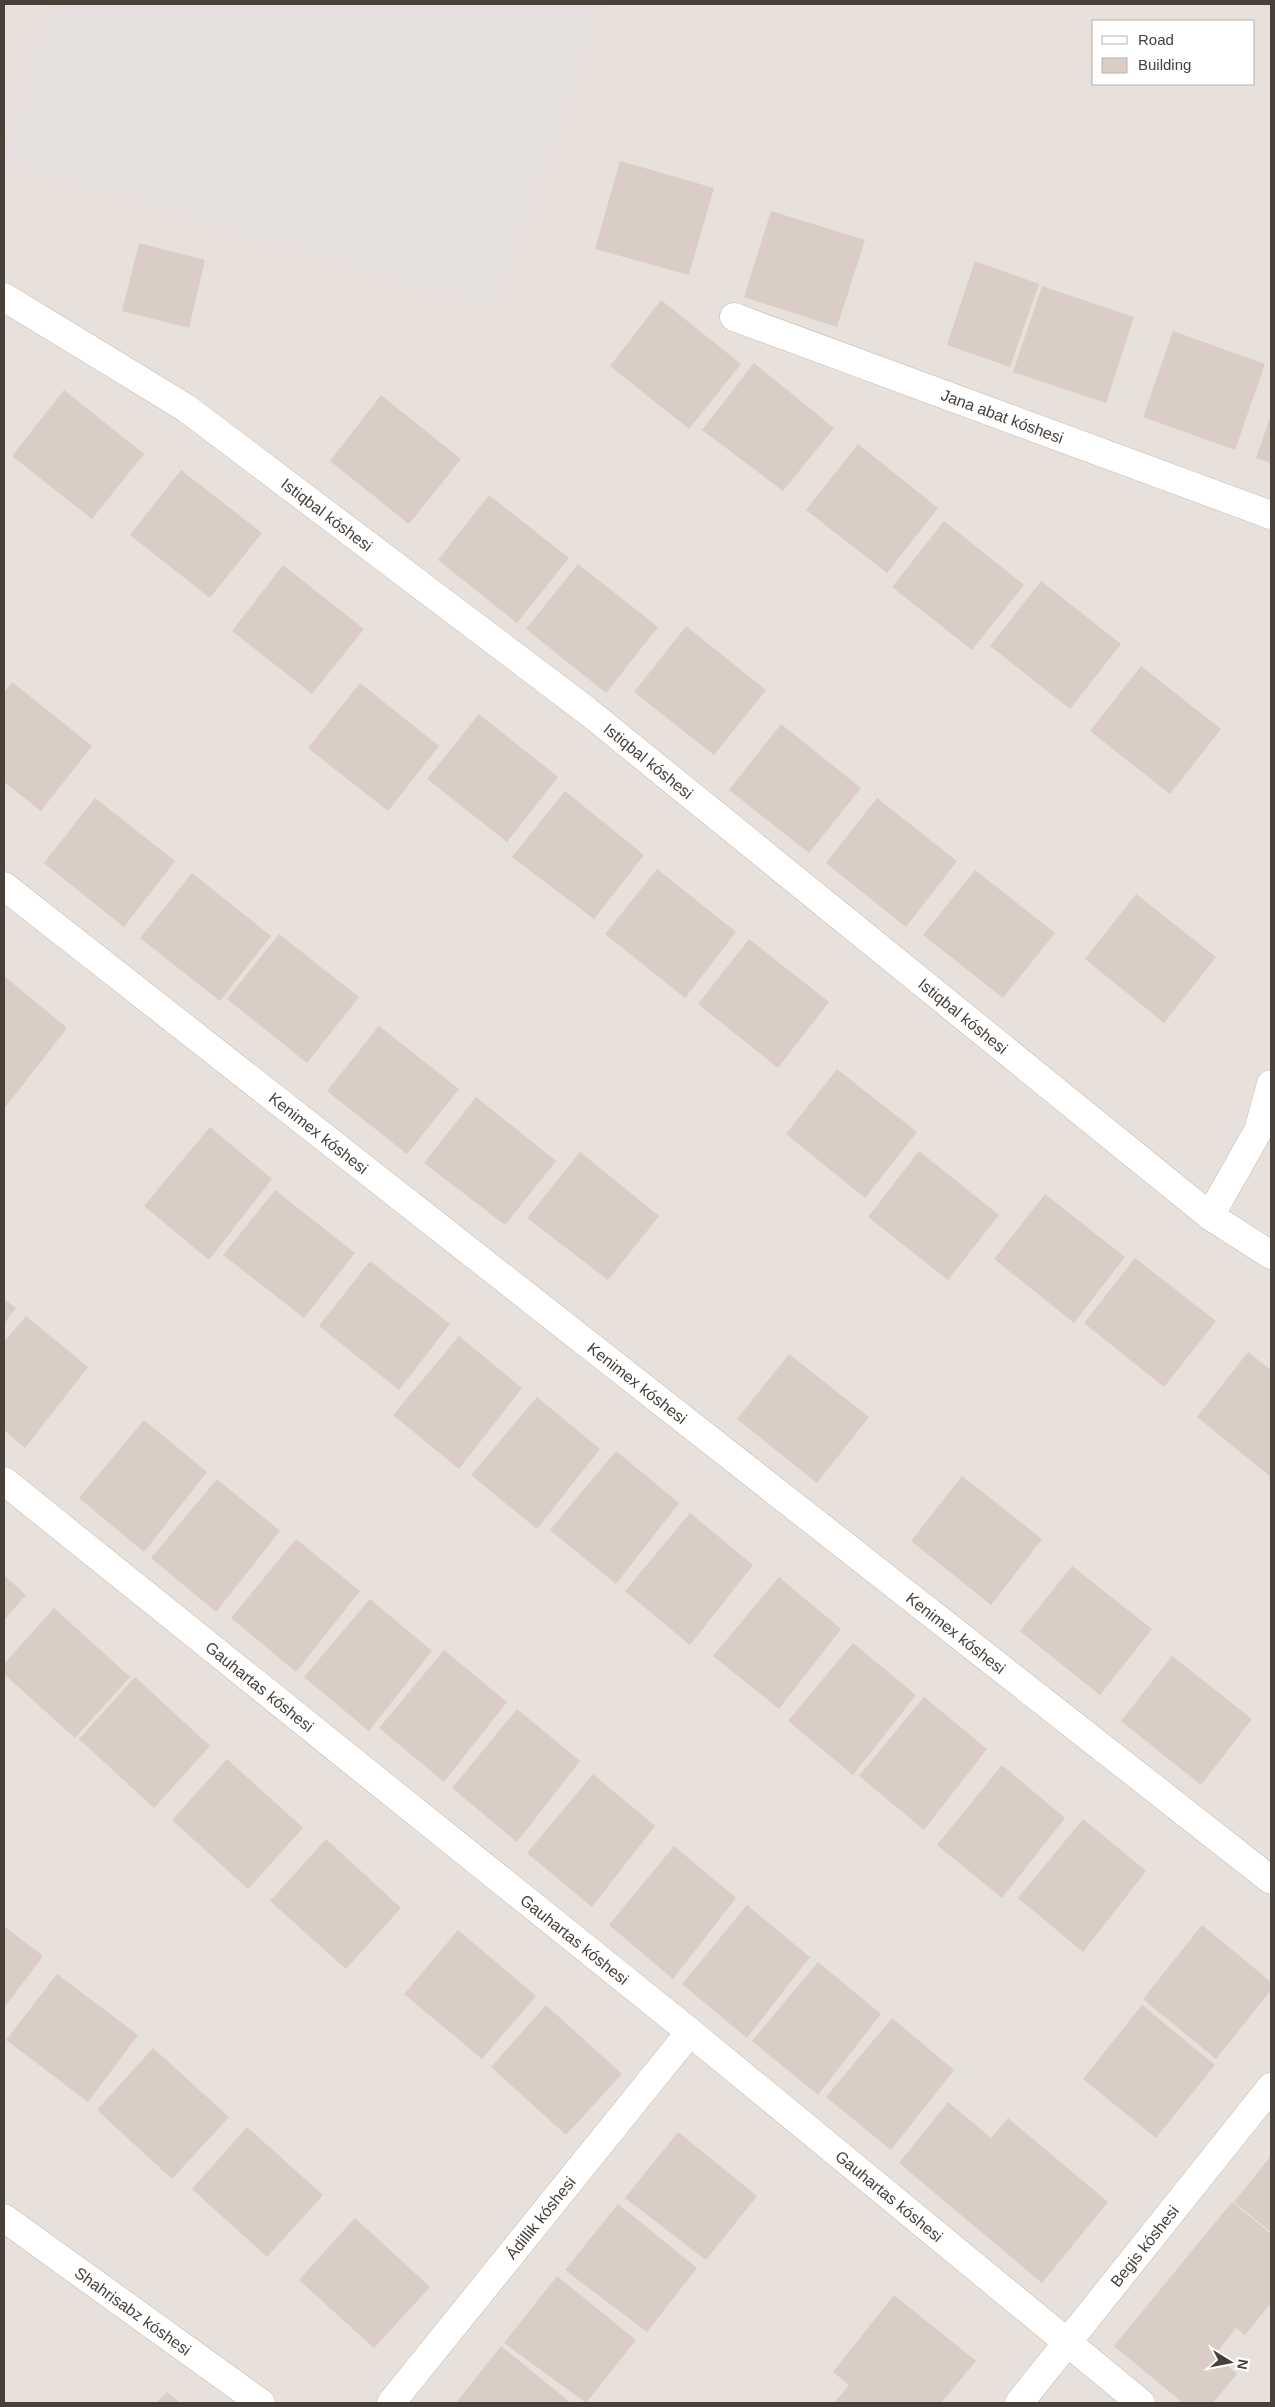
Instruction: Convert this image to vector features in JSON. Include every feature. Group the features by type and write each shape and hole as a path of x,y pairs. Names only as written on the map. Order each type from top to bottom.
{"street":[{"name":"Istiqbal kóshesi","path":"4,297 186,408 586,710 1210,1216 1271,1255"},
{"name":"Jana abat kóshesi","path":"734,317 1271,515"},
{"name":"Kenimex kóshesi","path":"4,886 1271,1880"},
{"path":"1210,1216 1258,1131 1271,1084"},
{"name":"Gauhartas kóshesi","path":"4,1481 690,2032 1141,2403"},
{"name":"Ádillik kóshesi","path":"391,2403 690,2032"},
{"name":"Begis kóshesi","path":"1019,2403 1271,2087"},
{"name":"Shahrisabz kóshesi","path":"4,2218 261,2403"}],"shaded area":[{"path":"4,4 1271,4 1271,2403 4,2403"},
{"path":"51,4 605,4 494,312 4,163 4,148"}],"building":[{"path":"620,161 714,188 689,275 595,249"},
{"path":"771,211 865,240 837,327 744,297"},
{"path":"139,243 205,260 189,328 122,311"},
{"path":"975,261 1039,284 1010,367 947,345"},
{"path":"1042,286 1134,317 1106,403 1013,372"},
{"path":"661,300 741,364 689,429 610,366"},
{"path":"1173,331 1265,364 1235,450 1143,417"},
{"path":"754,363 834,428 783,491 702,430"},
{"path":"64,390 144,454 92,519 12,456"},
{"path":"381,395 461,459 409,524 330,461"},
{"path":"1271,415 1271,463 1256,458"},
{"path":"858,444 938,508 887,573 806,510"},
{"path":"181,470 262,533 210,598 130,535"},
{"path":"489,495 569,558 517,623 438,560"},
{"path":"944,521 1024,585 972,650 892,587"},
{"path":"578,564 658,627 606,693 526,629"},
{"path":"283,565 364,629 312,694 232,631"},
{"path":"1041,581 1121,644 1070,709 990,646"},
{"path":"686,626 766,690 714,755 634,692"},
{"path":"1141,666 1221,729 1170,794 1090,731"},
{"path":"12,682 92,746 41,811 4,782 4,693"},
{"path":"360,683 439,746 388,811 308,748"},
{"path":"479,714 558,777 507,842 427,779"},
{"path":"781,724 861,788 809,853 729,790"},
{"path":"565,791 644,855 594,919 512,857"},
{"path":"95,798 175,861 124,927 44,863"},
{"path":"877,798 957,861 906,927 826,863"},
{"path":"657,869 736,932 685,998 605,934"},
{"path":"975,870 1055,933 1003,998 923,935"},
{"path":"192,873 271,936 220,1001 140,938"},
{"path":"1136,894 1216,957 1164,1023 1085,959"},
{"path":"279,934 359,997 307,1063 227,999"},
{"path":"749,939 829,1002 778,1068 698,1004"},
{"path":"4,976 67,1028 4,1109"},
{"path":"379,1026 459,1089 407,1154 327,1091"},
{"path":"837,1069 917,1132 865,1198 786,1134"},
{"path":"476,1097 556,1161 505,1225 424,1163"},
{"path":"210,1127 272,1179 209,1260 144,1206"},
{"path":"919,1151 999,1215 948,1280 868,1217"},
{"path":"580,1152 659,1216 608,1280 527,1218"},
{"path":"275,1190 355,1253 304,1318 223,1255"},
{"path":"1045,1194 1125,1257 1074,1323 994,1259"},
{"path":"1135,1258 1216,1321 1164,1387 1084,1323"},
{"path":"370,1261 450,1324 399,1390 319,1326"},
{"path":"4,1299 16,1308 4,1324"},
{"path":"26,1316 88,1367 25,1448 4,1430 4,1342"},
{"path":"459,1336 522,1388 459,1469 393,1415"},
{"path":"1248,1352 1271,1370 1271,1477 1197,1417"},
{"path":"789,1354 869,1417 817,1483 737,1419"},
{"path":"537,1397 600,1449 537,1529 471,1475"},
{"path":"144,1420 207,1472 144,1552 79,1498"},
{"path":"616,1451 679,1503 616,1584 550,1530"},
{"path":"962,1476 1042,1539 991,1605 911,1541"},
{"path":"217,1479 280,1531 216,1612 151,1558"},
{"path":"690,1513 753,1565 690,1645 625,1591"},
{"path":"296,1539 360,1591 296,1672 231,1618"},
{"path":"1072,1566 1152,1629 1100,1695 1020,1631"},
{"path":"4,1575 26,1595 4,1620"},
{"path":"779,1577 841,1629 779,1709 713,1656"},
{"path":"370,1599 432,1651 369,1731 304,1677"},
{"path":"54,1608 130,1677 75,1738 4,1674 4,1664"},
{"path":"853,1643 916,1695 853,1775 788,1721"},
{"path":"444,1650 507,1702 444,1782 379,1728"},
{"path":"1172,1656 1252,1719 1201,1785 1121,1721"},
{"path":"135,1677 210,1746 154,1808 79,1739"},
{"path":"924,1697 987,1749 924,1830 859,1776"},
{"path":"517,1709 580,1761 517,1842 452,1788"},
{"path":"227,1759 303,1828 248,1889 172,1820"},
{"path":"1002,1765 1065,1818 1002,1898 937,1845"},
{"path":"593,1774 655,1826 592,1907 527,1853"},
{"path":"1083,1819 1146,1871 1083,1952 1018,1898"},
{"path":"326,1839 401,1908 346,1969 270,1901"},
{"path":"674,1846 736,1898 673,1979 609,1925"},
{"path":"747,1905 810,1957 747,2038 682,1984"},
{"path":"1202,1925 1271,1982 1271,1990 1216,2059 1143,1999"},
{"path":"4,1926 43,1956 4,2008"},
{"path":"458,1930 536,1996 482,2059 404,1994"},
{"path":"818,1962 881,2014 818,2095 752,2041"},
{"path":"57,1974 138,2035 88,2102 6,2040"},
{"path":"546,2005 622,2074 566,2135 491,2067"},
{"path":"1142,2005 1215,2065 1156,2138 1083,2079"},
{"path":"892,2018 954,2070 891,2150 826,2097"},
{"path":"153,2048 229,2117 172,2179 97,2110"},
{"path":"948,2102 991,2138 1008,2118 1108,2202 1042,2283 899,2163"},
{"path":"247,2127 323,2195 267,2257 192,2189"},
{"path":"678,2132 757,2196 706,2260 625,2198"},
{"path":"1271,2156 1271,2232 1234,2202"},
{"path":"1232,2202 1271,2234 1271,2303 1245,2335 1236,2328 1215,2355 1237,2374 1213,2403 1183,2403 1114,2346"},
{"path":"618,2204 697,2268 647,2332 565,2270"},
{"path":"355,2218 430,2287 374,2348 299,2280"},
{"path":"557,2276 636,2340 586,2403 504,2343"},
{"path":"894,2295 976,2361 941,2403 834,2403 849,2385 833,2372"},
{"path":"501,2346 571,2403 456,2403"},
{"path":"167,2392 180,2403 156,2403"}]}
